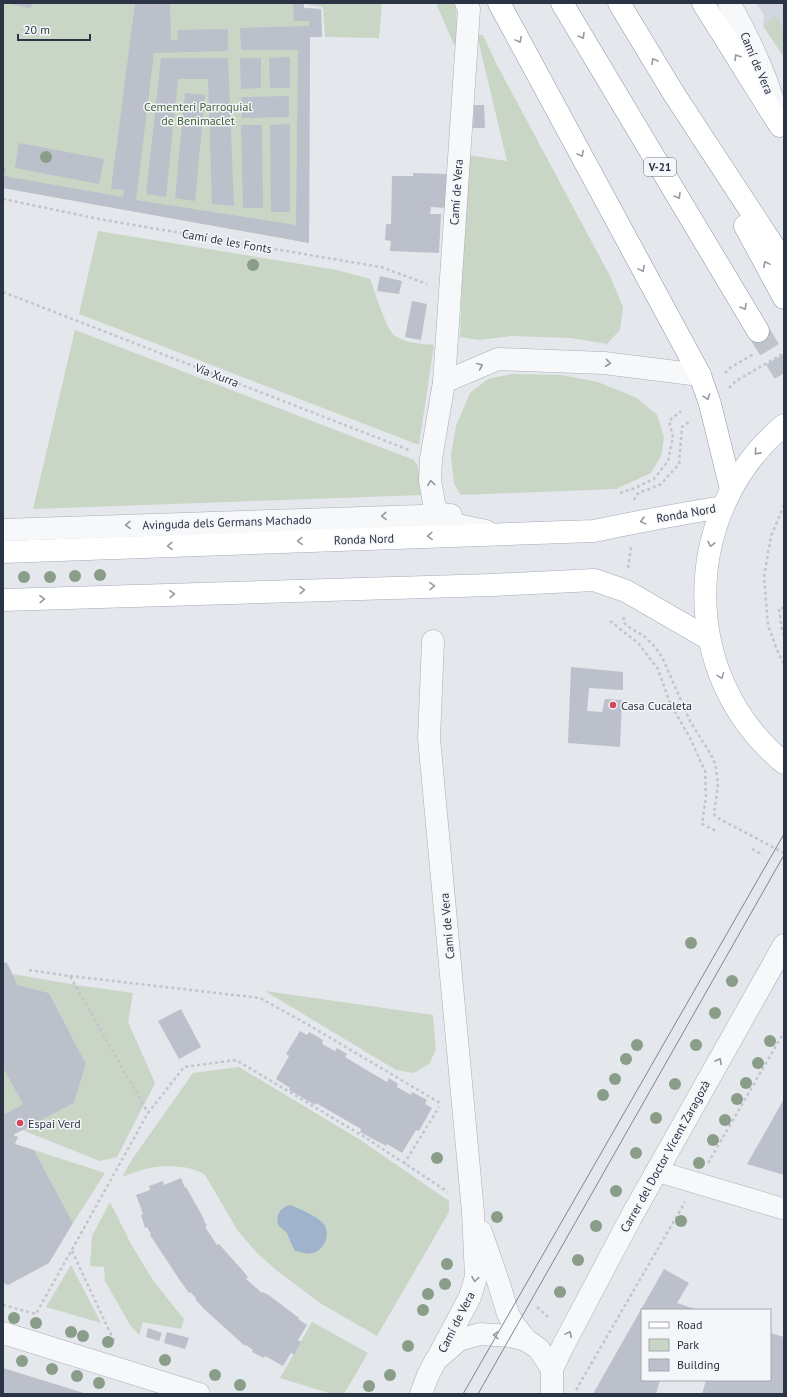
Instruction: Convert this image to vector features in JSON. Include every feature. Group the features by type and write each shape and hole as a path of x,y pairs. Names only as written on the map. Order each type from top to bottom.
{"main road":[{"path":"499,3 700,375 710,404 727,498"},
{"name":"V-21","path":"562,3 758,331"},
{"path":"620,3 674,94 784,298"},
{"path":"703,3 782,129"},
{"path":"674,94 784,262"},
{"path":"784,425 749,460 727,498 713,532 705,585 705,612 709,639 718,668 733,703 760,740 784,763"},
{"name":"Ronda Nord","path":"3,552 594,531 633,524 727,498"},
{"path":"3,600 484,585 594,580 626,591 709,639"}],"street":[{"name":"Camí de Vera","path":"444,514 434,503 430,480 431,459 444,382 469,9 466,3"},
{"name":"Camí de Vera","path":"729,3 746,36 772,94 782,129"},
{"path":"444,382 498,358 604,363 700,375"},
{"path":"444,514 452,524 497,534"},
{"name":"Avinguda dels Germans Machado","path":"3,530 444,514"},
{"name":"Camí de Vera","path":"420,1393 428,1375 470,1297 476,1277 474,1212 429,738 433,641"},
{"name":"Carrer del Doctor Vicent Zaragozà","path":"552,1369 618,1240 784,945"},
{"path":"656,1171 784,1209"},
{"name":"Camí de Vera","path":"474,1212 508,1314 526,1340"},
{"path":"3,1333 199,1394"},
{"path":"436,1360 459,1340 480,1334 510,1336 526,1340 539,1349 552,1369 552,1394"}],"path":[{"name":"Camí de les Fonts","path":"3,199 104,220 381,268 449,292"},
{"name":"Vía Xurra","path":"3,292 431,459"},
{"path":"731,386 736,381 784,353"},
{"path":"620,493 654,479 668,461 673,437 669,421 681,411"},
{"path":"687,423 682,427 679,464 660,484 636,495 624,621 628,626 644,636 662,657 690,721 713,758 718,784 714,814 716,817 784,852"},
{"path":"784,505 771,536 764,577 768,625 784,664"},
{"path":"784,608 779,608 784,636"},
{"path":"610,621 638,643 658,669 670,703 690,738 705,771 706,797 702,824 718,832"},
{"path":"752,849 763,855"},
{"path":"29,970 260,998 312,1027 441,1104 404,1164"},
{"path":"70,976 148,1113"},
{"path":"575,1394 784,1032"},
{"path":"3,1305 36,1314 148,1113 184,1067 236,1060 363,1136 451,1194"},
{"path":"72,1251 129,1372"},
{"path":"537,1307 549,1318"}],"shaded area":[{"path":"756,3 784,3 784,57 763,26 764,15"}],"green space":[{"name":"Cementeri Parroquial de Benimaclet","path":"3,3 304,3 304,8 321,9 322,37 310,37 309,243 3,188"},
{"path":"308,3 382,3 379,38 325,37 323,7 308,5"},
{"path":"436,3 456,3 457,43 454,45"},
{"path":"775,16 784,29 784,57 763,26"},
{"path":"477,35 483,35 496,63 610,276 623,307 620,330 607,344 571,338 511,336 479,340 460,337 467,155 507,161"},
{"path":"98,231 337,270 370,279 384,318 395,336 409,342 434,345 419,445 79,314"},
{"path":"75,330 414,460 418,466 422,495 33,509"},
{"path":"511,374 561,375 598,382 637,398 657,415 664,437 661,456 651,473 616,489 461,495 454,484 451,455 456,426 470,393 488,379"},
{"path":"13,974 133,993 128,1022 155,1083 117,1157 100,1161 22,1130 74,1103 86,1064 49,993 18,985"},
{"path":"265,991 433,1015 436,1050 429,1064 414,1073 396,1070"},
{"path":"239,1067 359,1139 449,1201 449,1212 377,1336 320,1303 276,1270 256,1252 238,1231 205,1175 193,1169 162,1166 146,1169 122,1177 133,1158 193,1073"},
{"path":"3,1068 23,1104 3,1115"},
{"path":"34,1150 105,1173 73,1223"},
{"path":"110,1202 131,1244 154,1282 184,1319 181,1329 143,1322 139,1335 130,1325 105,1281 104,1267 90,1266 92,1236"},
{"path":"71,1265 101,1323 46,1307"},
{"path":"312,1322 368,1353 344,1394 332,1394 280,1378"}],"water":[{"path":"290,1205 319,1219 325,1226 327,1234 325,1242 317,1251 308,1254 295,1251 287,1233 278,1225 277,1218 279,1212 286,1206"}],"building":[{"path":"6,3 32,3 31,8"},
{"path":"135,3 170,3 171,40 178,40 177,30 228,29 228,51 154,53 136,200 296,225 298,50 241,50 240,28 309,26 309,21 294,21 293,3 304,3 304,8 321,9 322,37 310,37 309,243 3,188 3,167 6,167 4,176 123,197 124,190 111,189"},
{"path":"290,57 290,88 270,88 269,58"},
{"path":"161,58 228,58 234,206 212,204 208,79 178,79 166,197 146,194"},
{"path":"240,58 261,58 261,88 241,89"},
{"path":"185,93 205,95 195,201 175,198"},
{"path":"289,96 289,117 242,118 241,97"},
{"path":"474,105 484,105 485,128 473,128"},
{"path":"290,124 290,212 271,212 270,125"},
{"path":"241,125 262,125 263,208 243,208"},
{"path":"19,143 104,159 99,184 15,168"},
{"path":"413,173 447,174 446,208 431,207 430,214 441,214 439,253 390,251 391,241 385,240 386,224 391,224 392,176 413,176"},
{"path":"380,276 402,281 399,294 377,291"},
{"path":"412,301 427,304 421,340 405,337"},
{"name":"Casa Cucaleta","path":"571,667 623,672 623,690 589,688 587,711 602,712 605,699 622,700 620,747 568,743"},
{"name":"Espai Verd","path":"3,962 7,963 18,985 49,993 86,1064 74,1103 13,1135 18,1137 15,1144 34,1150 73,1223 49,1263 8,1285 3,1283 3,1115 23,1104 3,1068"},
{"path":"181,1009 201,1047 179,1059 158,1021"},
{"path":"300,1031 307,1035 309,1032 323,1040 322,1044 335,1051 337,1048 347,1054 345,1057 387,1082 389,1078 398,1084 397,1087 411,1095 412,1092 427,1100 425,1104 432,1108 419,1131 416,1130 402,1153 387,1144 386,1146 360,1132 361,1129 316,1103 315,1105 289,1090 290,1088 276,1079 289,1056 286,1054"},
{"path":"784,1099 784,1175 747,1164"},
{"path":"181,1178 185,1188 186,1187 204,1219 207,1226 205,1227 217,1245 219,1244 248,1277 246,1279 262,1293 263,1292 270,1296 307,1325 298,1340 301,1342 294,1355 291,1353 283,1366 265,1356 264,1358 252,1352 253,1350 246,1345 245,1346 203,1308 181,1282 150,1235 151,1234 147,1227 145,1228 141,1215 143,1214 136,1195 150,1190 149,1186 163,1181 164,1185"},
{"path":"664,1269 689,1283 677,1303 695,1309 641,1309"},
{"path":"641,1309 641,1381 660,1381 656,1394 593,1394"},
{"path":"148,1328 162,1333 159,1341 146,1337"},
{"path":"167,1332 189,1338 185,1349 164,1343"},
{"path":"771,1333 784,1337 784,1394 702,1394 706,1381 771,1381"},
{"path":"3,1368 87,1394 3,1394"}],"tunnel":[{"path":"758,331 784,373"}],"tram line":[{"path":"463,1394 784,834"},
{"path":"478,1394 784,855"}],"place":[{"name":"Casa Cucaleta","path":"613,705"},
{"name":"Espai Verd","path":"20,1123"}]}
